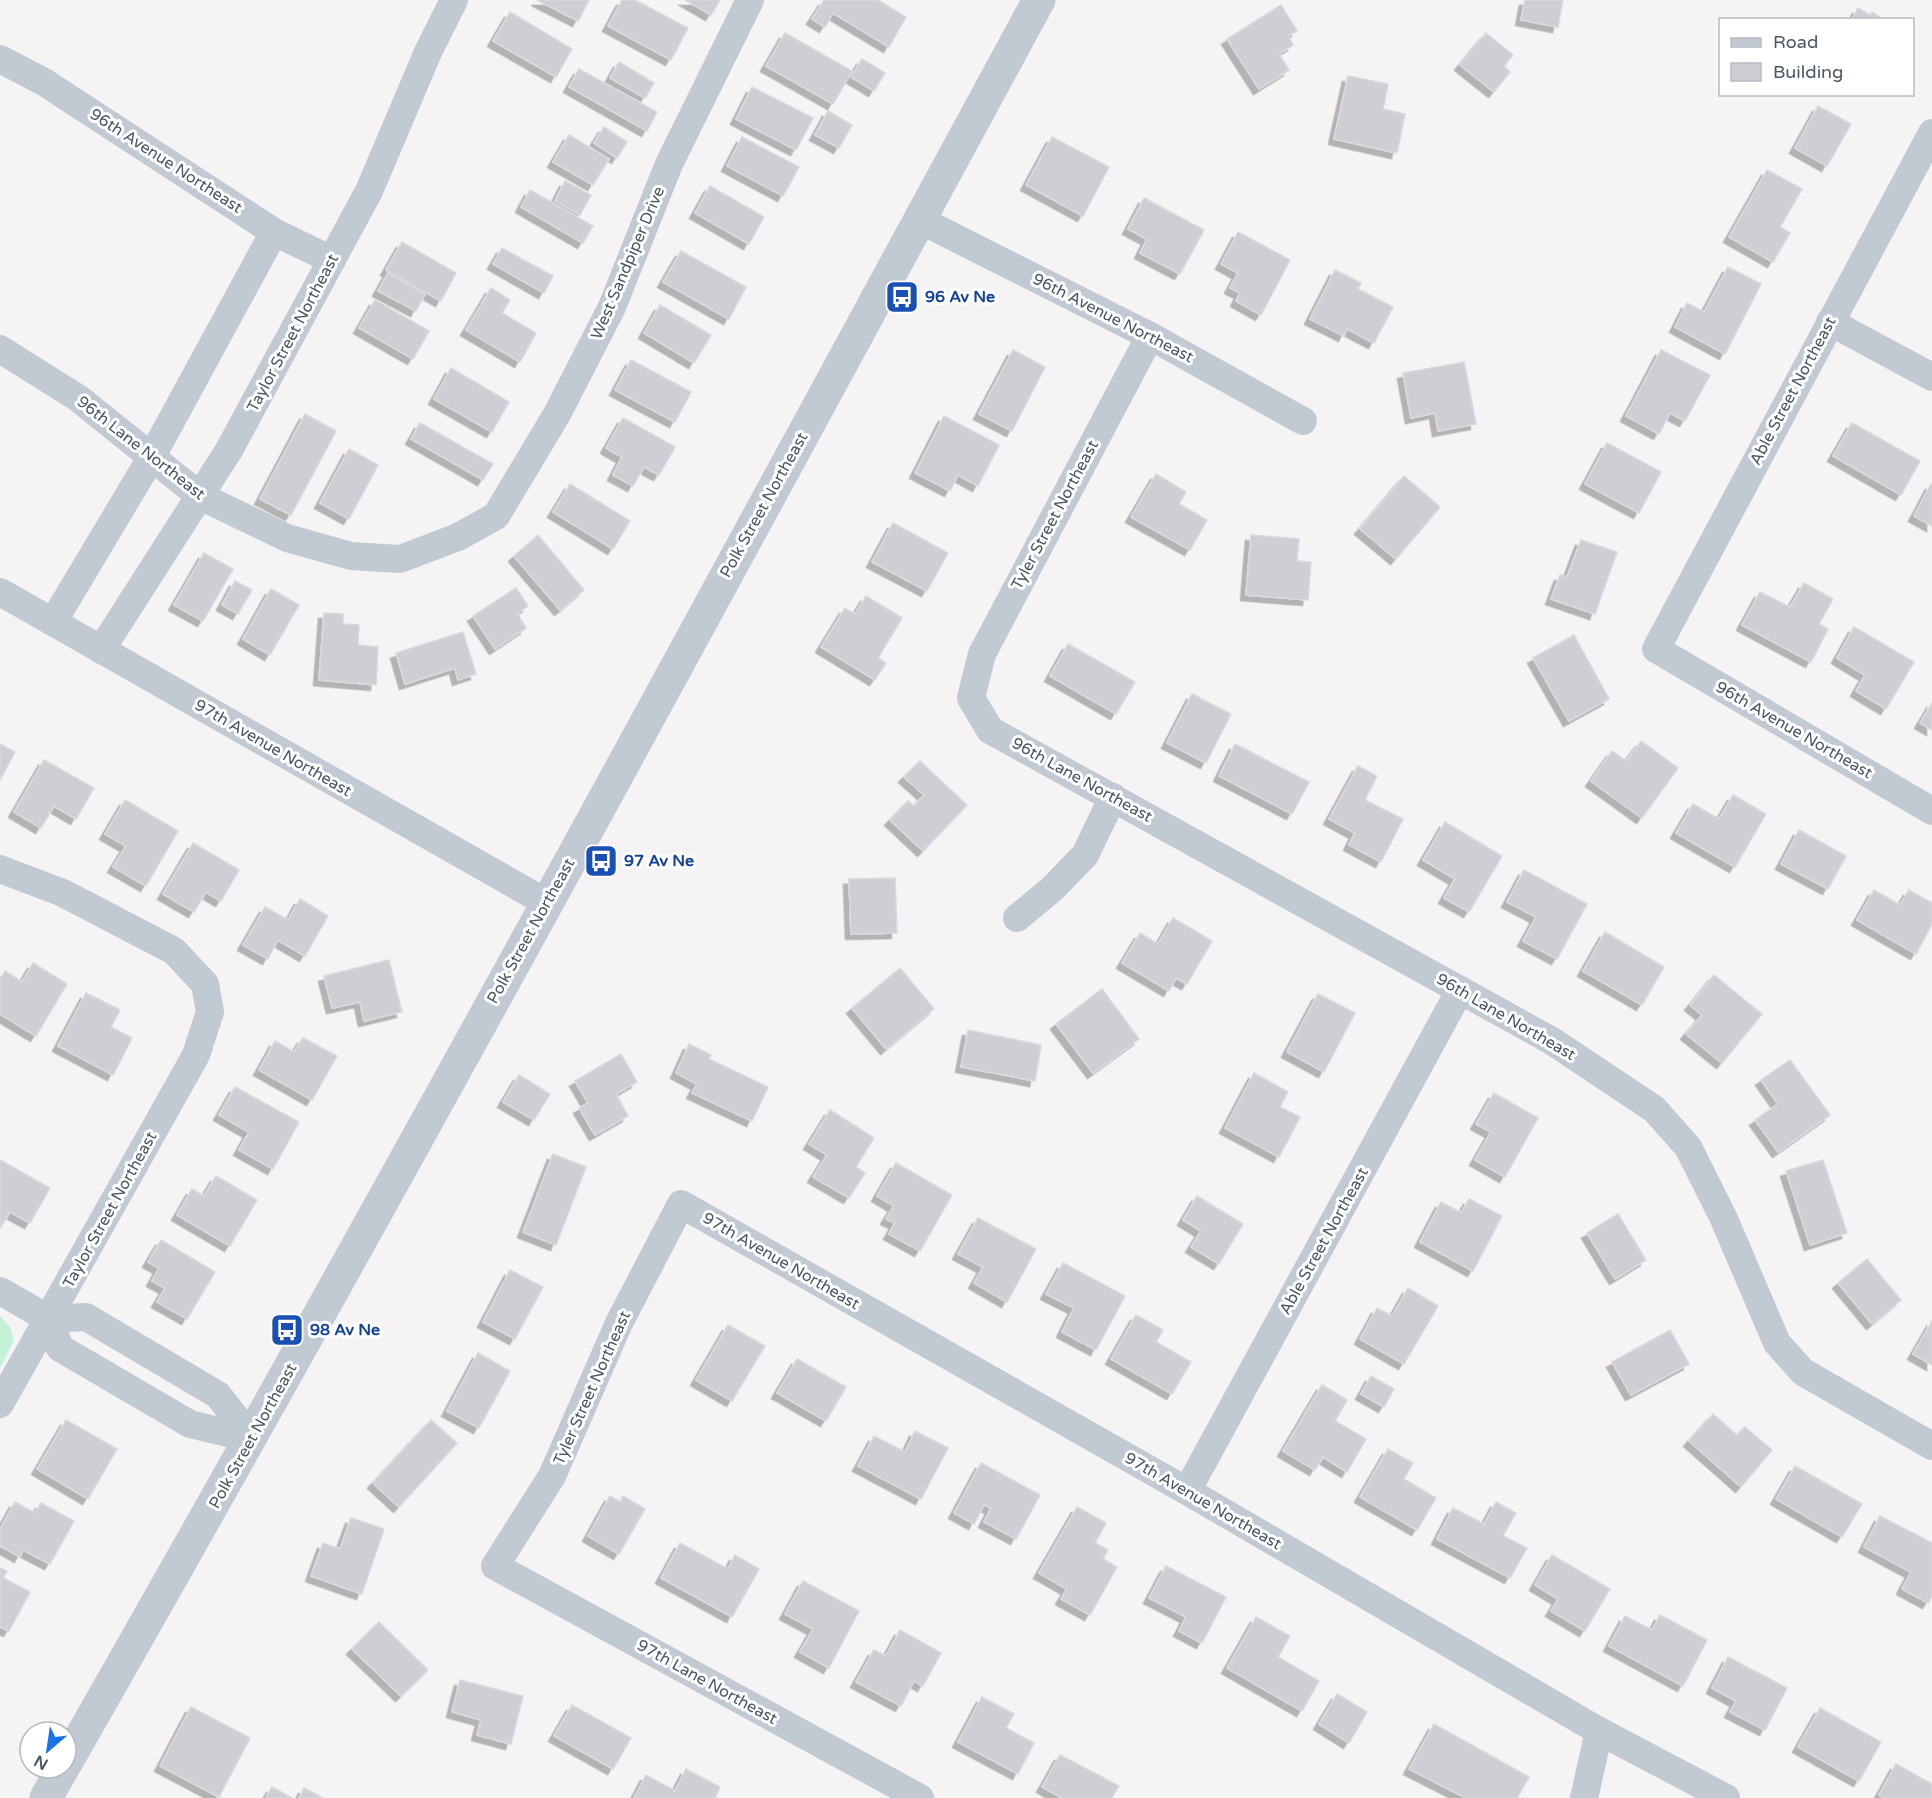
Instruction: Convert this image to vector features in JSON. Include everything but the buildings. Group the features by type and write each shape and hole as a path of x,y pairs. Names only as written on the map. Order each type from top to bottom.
{"street":[{"name":"Taylor Street Northeast","path":"101,650 229,450 369,191 428,52 454,0"},
{"name":"West Sandpiper Drive","path":"427,549 458,537 496,516 557,414 612,307 669,164 750,0"},
{"name":"Polk Street Northeast","path":"78,1742 252,1439 1039,0"},
{"name":"96th Avenue Northeast","path":"0,60 44,82 274,232 332,260"},
{"name":"Able Street Northeast","path":"1656,649 1932,133"},
{"name":"96th Avenue Northeast","path":"920,220 1150,336 1303,421"},
{"path":"53,622 151,458 274,232"},
{"path":"1830,322 1932,377"},
{"name":"Tyler Street Northeast","path":"971,698 982,654 1150,336"},
{"name":"96th Lane Northeast","path":"0,348 78,398 200,496 287,538 351,556 400,559 427,549"},
{"name":"97th Avenue Northeast","path":"0,592 547,903"},
{"name":"96th Avenue Northeast","path":"1656,649 1932,811"},
{"name":"96th Lane Northeast","path":"971,698 990,730 1552,1041 1654,1109 1688,1147 1724,1219 1777,1343 1803,1372 1932,1446"},
{"path":"1017,918 1052,889 1084,855 1113,797"},
{"name":"Taylor Street Northeast","path":"0,868 63,893 174,951 205,984 210,1012 196,1055 0,1404"},
{"name":"Able Street Northeast","path":"1187,1491 1460,990"},
{"name":"Tyler Street Northeast","path":"495,1566 552,1476 619,1323 681,1204"},
{"name":"97th Avenue Northeast","path":"681,1204 1187,1491 1599,1731 1726,1798"},
{"path":"0,1291 49,1319 86,1317 218,1395 252,1439"},
{"path":"49,1319 60,1348 190,1424 252,1439"},
{"name":"97th Lane Northeast","path":"495,1566 920,1798"},
{"path":"1584,1798 1599,1731"}],"green space":[{"path":"0,1316 10,1327 14,1340 0,1368"}],"place":[{"name":"96 Av Ne","path":"902,297"},
{"name":"97 Av Ne","path":"601,861"},
{"name":"98 Av Ne","path":"287,1330"}]}
